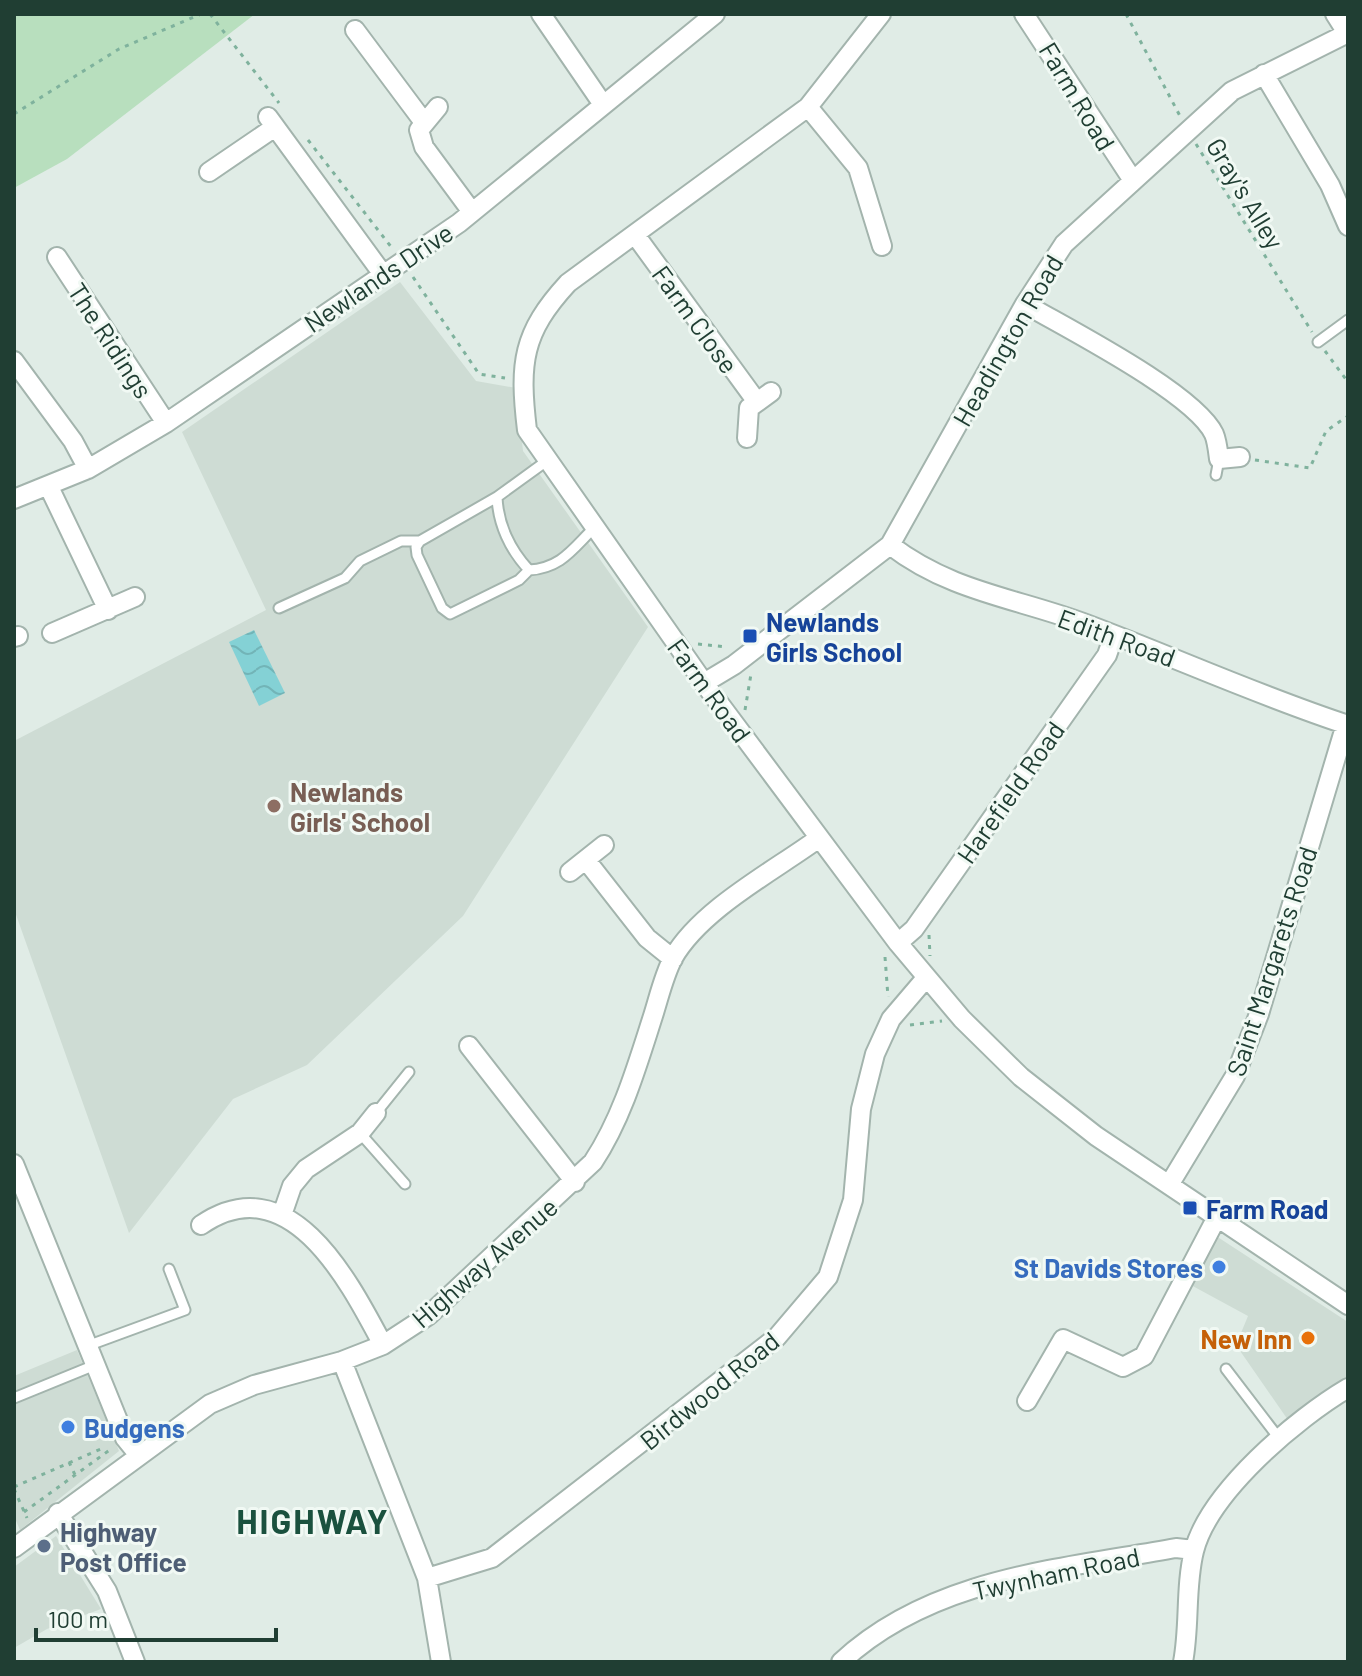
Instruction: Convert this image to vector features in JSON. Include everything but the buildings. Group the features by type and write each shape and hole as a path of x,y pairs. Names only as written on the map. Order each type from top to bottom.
{"street":[{"path":"541,14 602,103"},
{"name":"Newlands Drive","path":"14,499 88,469 166,423 472,212 715,14"},
{"name":"Farm Road","path":"881,14 808,107 568,283 546,307 528,342 521,380 527,430 704,683 928,981 1021,1077 1096,1136 1348,1305"},
{"name":"Farm Road","path":"1024,14 1132,179"},
{"path":"1335,14 1348,33"},
{"path":"354,30 423,121"},
{"name":"Headington Road","path":"704,683 734,665 890,545 1025,304 1064,244 1232,91 1348,33"},
{"path":"1264,74 1330,185 1348,226"},
{"path":"438,107 423,121 416,152 472,212"},
{"path":"808,107 858,168 883,246"},
{"path":"209,172 272,122 382,273"},
{"name":"Farm Close","path":"636,236 764,397 749,408 747,438"},
{"name":"The Ridings","path":"57,257 166,423"},
{"path":"1025,304 1146,374 1191,409 1214,434 1218,467 1240,457"},
{"path":"14,361 73,441 88,469"},
{"path":"49,487 108,610"},
{"name":"Edith Road","path":"890,545 910,561 970,590 1083,623 1347,725"},
{"path":"52,633 135,597"},
{"name":"Harefield Road","path":"898,943 914,929 1107,655 1114,635"},
{"name":"Saint Margarets Road","path":"1169,1185 1240,1063 1259,1014 1347,725"},
{"name":"Highway Avenue","path":"14,1548 210,1404 254,1385 342,1361 383,1345 429,1315 575,1182 609,1137 673,959 714,913 819,838"},
{"path":"570,872 604,845"},
{"path":"586,860 647,938 673,959"},
{"name":"Birdwood Road","path":"427,1578 492,1558 777,1337 828,1277 853,1200 861,1109 875,1054 891,1019 928,981"},
{"path":"469,1046 575,1182"},
{"path":"282,1215 292,1186 306,1169 360,1133 376,1113"},
{"path":"14,1164 125,1438 138,1454"},
{"path":"201,1225 223,1210 248,1206 282,1215 305,1229 325,1251 363,1308 383,1345"},
{"path":"1027,1401 1063,1339 1123,1367 1144,1356 1217,1217"},
{"path":"342,1361 427,1578 441,1662"},
{"path":"1183,1662 1194,1550 1209,1519 1278,1437 1348,1388"},
{"path":"58,1513 107,1591 135,1662"},
{"name":"Twynham Road","path":"841,1662 866,1638 916,1610 983,1584 1176,1548 1194,1550"}],"lane":[{"path":"1318,342 1348,320"},
{"path":"548,460 497,497 420,541 416,547 417,555 445,613 450,614 519,580 529,570 547,569 570,556 595,527"},
{"path":"497,497 498,517 517,557 529,570"},
{"path":"279,608 345,578 360,561 401,541 420,541"},
{"path":"376,1113 409,1072"},
{"path":"360,1133 405,1184"},
{"path":"87,1346 185,1310 169,1269"},
{"path":"14,1398 95,1365"},
{"path":"1226,1369 1278,1437"}],"path":[{"path":"121,14 167,14"},
{"path":"14,114 119,49 201,14"},
{"name":"Gray's Alley","path":"1126,14 1188,131 1318,342 1348,382"},
{"path":"401,260 479,374 521,380"},
{"path":"1240,457 1310,468 1326,431 1348,416"},
{"path":"928,981 929,908"},
{"path":"103,1448 14,1488 24,1512 76,1477 125,1438"},
{"path":"69,1462 76,1477"}],"shaded area":[{"name":"Newlands Girls' School","path":"400,282 476,381 516,388 523,451 648,627 463,916 307,1065 233,1099 129,1233 14,909 14,741 266,610 182,432"},
{"path":"1213,1234 1348,1322 1348,1383 1288,1420 1236,1345 1248,1316 1189,1284"},
{"path":"77,1350 119,1451 20,1530 14,1516 14,1376"},
{"path":"56,1536 101,1609 47,1629 14,1648 14,1567"}],"green space":[{"path":"14,14 255,14 67,159 14,188"}],"water":[{"path":"254,630 285,693 259,706 229,642"}],"place":[{"name":"Newlands Girls School","path":"750,636"},
{"name":"Newlands Girls' School","path":"274,806"},
{"name":"Farm Road","path":"1190,1208"},
{"name":"St Davids Stores","path":"1219,1267"},
{"name":"New Inn","path":"1308,1338"},
{"name":"Budgens","path":"68,1427"},
{"name":"Highway Post Office","path":"44,1546"}],"district":[{"name":"HIGHWAY","path":"313,1520"}]}
